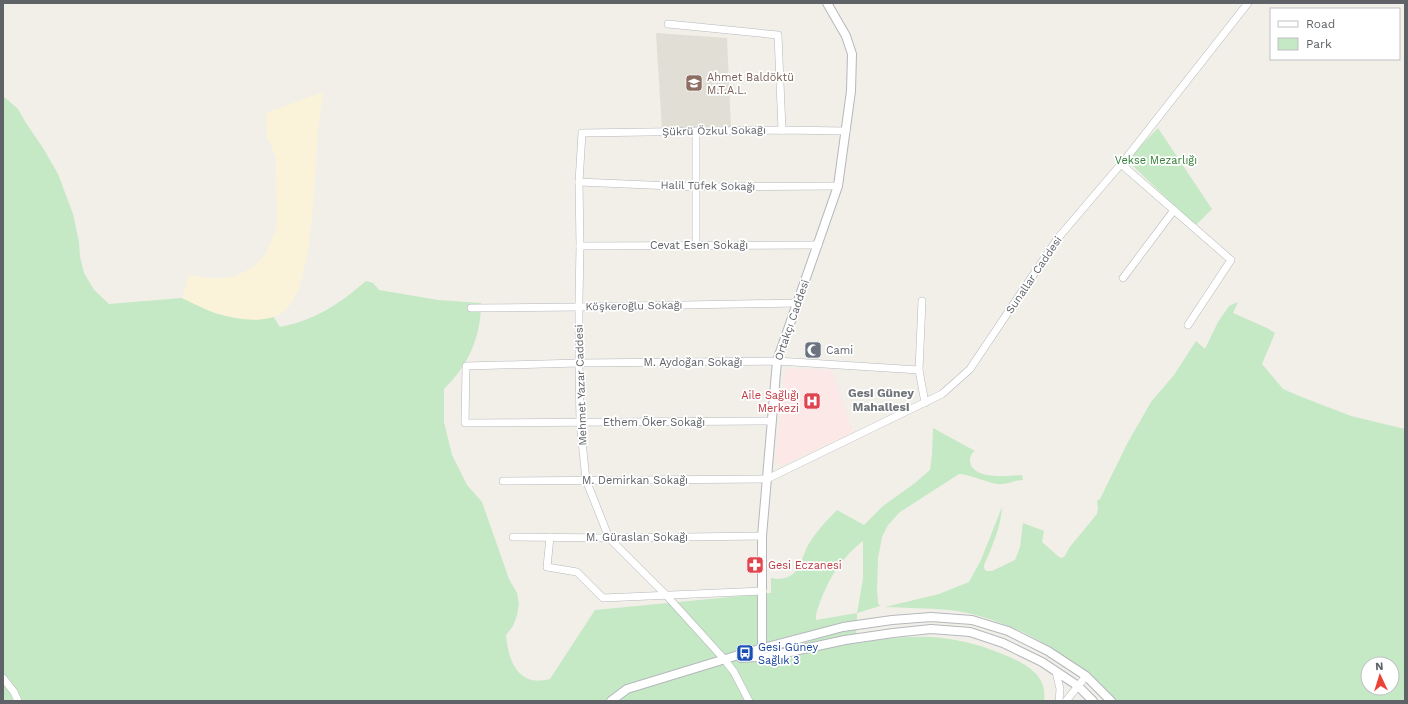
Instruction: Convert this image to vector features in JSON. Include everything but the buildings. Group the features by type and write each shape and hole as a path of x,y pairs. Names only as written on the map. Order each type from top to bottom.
{"street":[{"name":"Ortakçı Caddesi","path":"762,649 762,536 777,361 838,186 851,91 852,54 846,36 827,3"},
{"name":"Sunallar Caddesi","path":"767,478 942,394 970,369 1058,238 1121,164 1248,3"},
{"path":"668,24 778,35 782,130"},
{"name":"Şükrü Özkul Sokağı","path":"582,133 782,130 846,131"},
{"path":"696,131 696,245"},
{"name":"Mehmet Yazar Caddesi","path":"582,133 579,182 580,246 578,300 580,307 580,422 586,480 609,538 667,596 724,659 734,672 749,701"},
{"path":"1121,164 1231,260 1188,325"},
{"name":"Halil Tüfek Sokağı","path":"579,182 695,187 838,186"},
{"path":"1123,278 1174,210"},
{"name":"Cevat Esen Sokağı","path":"580,246 818,245"},
{"path":"922,301 919,370 925,402"},
{"name":"Köşkeroğlu Sokağı","path":"471,308 796,303"},
{"name":"M. Aydoğan Sokağı","path":"465,423 466,366 777,361 919,370"},
{"name":"Ethem Öker Sokağı","path":"465,423 771,421"},
{"name":"M. Demirkan Sokağı","path":"503,481 767,478"},
{"name":"M. Güraslan Sokağı","path":"512,537 609,538 762,536"},
{"path":"550,537 547,568 576,572 603,598 763,591"},
{"path":"611,701 627,689 724,659 843,627 931,616 972,620 1008,631 1048,651 1086,676 1111,701"},
{"path":"724,659 771,656 845,640 893,632 931,629 970,632 1003,643 1042,662 1078,686 1093,701"},
{"path":"1056,672 1060,689 1059,701"},
{"path":"1066,701 1086,676"},
{"path":"3,678 14,692 18,701"}],"shaded area":[{"name":"Ahmet Baldöktü M.T.A.L.","path":"656,33 727,38 731,127 662,129"},
{"name":"Aile Sağlığı Merkezi","path":"786,368 832,370 853,432 782,466 775,461"}],"green space":[{"path":"3,96 18,109 58,174 73,214 84,273 94,290 109,304 182,298 215,313 247,319 260,319 273,316 280,327 305,320 326,310 346,297 366,281 373,283 379,290 438,300 481,303 479,328 472,350 460,371 444,389 444,422 452,455 467,485 482,502 509,579 517,593 519,604 517,615 513,626 506,635 507,644 512,662 517,670 523,676 530,679 539,681 550,679 595,610 771,593 771,578 784,578 795,572 799,567 810,542 821,527 837,510 864,525 883,506 930,470 933,428 975,451 971,455 970,462 977,472 992,476 1022,475 1023,480 997,484 959,474 900,512 888,525 882,537 878,558 877,589 878,603 880,606 857,613 856,643 901,638 929,637 956,640 983,647 1017,660 1032,670 1042,683 1044,701 3,701","holes":["863,541 863,579 857,613 816,620 816,614 820,602 832,576 855,547"]},
{"name":"Vekse Mezarlığı","path":"1158,128 1212,209 1195,226 1127,160"},
{"path":"1238,302 1233,313 1275,333 1262,364 1283,389 1351,416 1405,429 1405,701 1113,701 1080,670 1056,651 1028,635 996,621 964,612 949,610 885,607 939,594 969,582 981,560 1002,507 998,529 984,565 986,571 992,571 1015,560 1020,547 1023,523 1044,531 1042,542 1059,557 1062,558 1065,556 1069,548 1097,514 1097,501 1100,499 1127,444 1151,402 1174,375 1196,341 1205,349 1218,322 1229,306"}],"sand":[{"path":"323,92 318,131 310,234 301,282 293,300 283,312 276,316 259,320 250,320 215,313 182,298 189,275 207,278 225,278 236,276 252,268 267,252 277,227 276,158 267,136 266,113"}],"place":[{"name":"Ahmet Baldöktü M.T.A.L.","path":"694,83"},
{"name":"Cami","path":"813,350"},
{"name":"Aile Sağlığı Merkezi","path":"812,401"},
{"name":"Gesi Eczanesi","path":"755,565"},
{"name":"Gesi Güney Sağlık 3","path":"745,653"}],"district":[{"name":"Gesi Güney Mahallesi","path":"881,400"}]}
